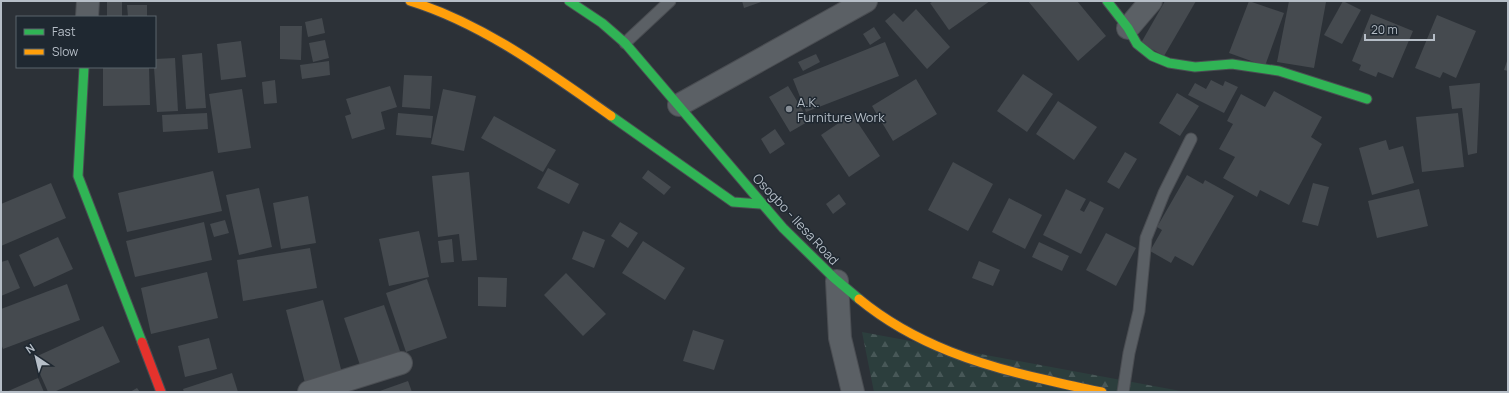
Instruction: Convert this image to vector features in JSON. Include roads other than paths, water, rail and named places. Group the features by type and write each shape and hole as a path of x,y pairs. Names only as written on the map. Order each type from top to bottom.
{"street":[{"path":"87,16 88,1"},
{"path":"410,1 426,6 488,34 558,78 733,202 760,204"},
{"name":"Osogbo - Ilesa Road","path":"568,1 602,22 625,43 679,105 760,204 794,241 860,300 923,340 951,352 1003,371 1102,392"},
{"path":"679,105 866,1"},
{"path":"1107,1 1128,28 1137,44 1152,56 1169,63 1195,67 1232,64 1279,71 1367,99"},
{"path":"1128,28 1151,1"},
{"path":"84,68 78,176 161,392"},
{"path":"837,281 840,338 853,392"},
{"path":"309,392 401,363"}],"lane":[{"path":"625,43 670,1"},
{"path":"1123,392 1129,353 1139,311 1146,238 1164,193 1191,139"}],"place":[{"name":"A.K. Furniture Work","path":"789,109"}]}
